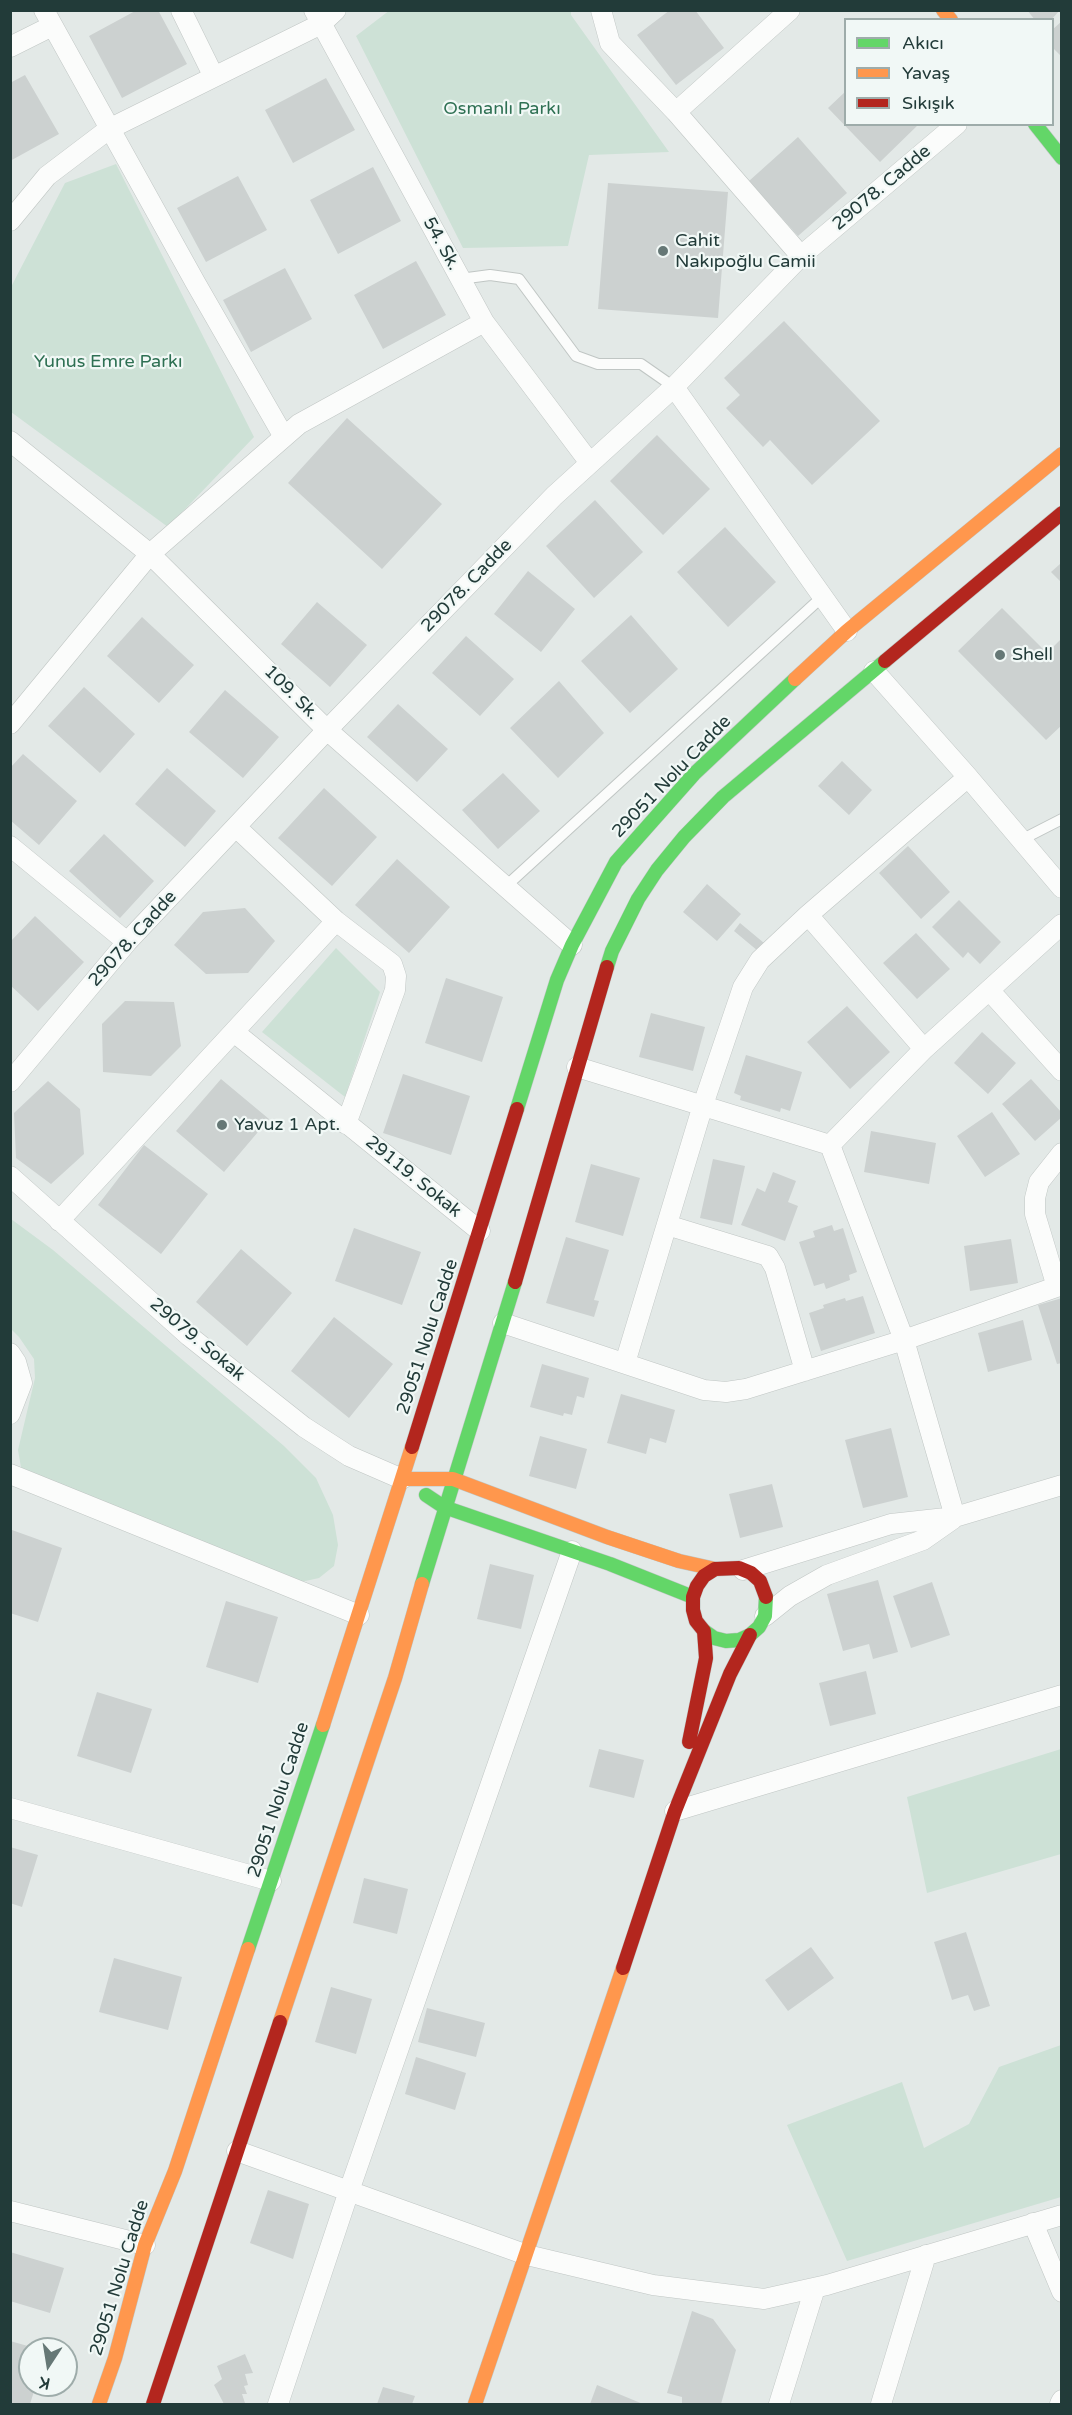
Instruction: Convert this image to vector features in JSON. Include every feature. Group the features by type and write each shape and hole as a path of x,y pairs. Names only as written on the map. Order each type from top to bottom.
{"main road":[{"path":"1037,126 1062,158"},
{"name":"29051 Nolu Cadde","path":"99,2404 115,2358 145,2245 175,2171 359,1616 533,1054 557,980 572,945 616,862 694,774 846,631 1062,454"},
{"path":"153,2404 395,1678 444,1507 503,1323 612,951 638,899 657,870 684,837 723,797 1062,513"},
{"path":"402,1479 453,1479 607,1538 715,1569"},
{"path":"402,1479 444,1507 572,1551 693,1597"},
{"path":"727,1567 743,1570 760,1581 767,1604 765,1616 759,1627 750,1635 739,1640 726,1641 714,1638 696,1621 693,1597 697,1586 704,1576 715,1569 727,1567"},
{"path":"675,1811 706,1658 704,1631"},
{"path":"475,2404 675,1811 730,1674 750,1635"}],"street":[{"path":"181,10 214,76"},
{"path":"10,221 48,176 109,129 214,76 318,17 336,10"},
{"path":"601,10 610,43 676,112 801,256"},
{"path":"676,112 790,10"},
{"name":"54. Sk.","path":"318,17 483,322 590,464"},
{"path":"10,47 48,18 284,437"},
{"name":"29078. Cadde","path":"10,1082 127,942 327,730 554,496 675,387 801,256 955,126"},
{"path":"10,724 150,554 299,424 483,322"},
{"path":"675,387 846,631"},
{"name":"109. Sk.","path":"10,441 150,554 327,730 572,945"},
{"path":"874,671 1062,888"},
{"path":"625,1363 703,1105 743,987 760,960 808,915 968,777"},
{"path":"236,827 336,921 392,964 396,976 395,990 346,1124"},
{"path":"10,846 127,942"},
{"path":"808,915 924,1049"},
{"path":"59,1221 336,921"},
{"path":"830,1145 924,1049 1062,924"},
{"path":"989,990 1062,1071"},
{"name":"29119. Sokak","path":"234,1032 480,1231"},
{"path":"577,1067 830,1145"},
{"path":"830,1145 904,1340 955,1517"},
{"path":"503,1323 704,1389 726,1392 746,1389 904,1340 1059,1286 1035,1214 1035,1198 1039,1182 1062,1153"},
{"name":"29079. Sokak","path":"10,1176 189,1336 304,1427 349,1456 402,1479"},
{"path":"667,1225 768,1256 775,1268 805,1371"},
{"path":"10,1353 16,1362 22,1383 10,1414"},
{"path":"10,1474 359,1616"},
{"path":"743,1570 891,1524 955,1517 1062,1485"},
{"path":"765,1616 790,1596 827,1575 923,1540 955,1517"},
{"path":"278,2404 349,2191 572,1551"},
{"path":"675,1811 1062,1695"},
{"path":"10,1808 271,1881"},
{"path":"237,2151 527,2255 653,2285 764,2299 815,2288 1062,2215"},
{"path":"10,2211 145,2245"},
{"path":"1033,2223 1062,2292"},
{"path":"881,2404 926,2255"},
{"path":"779,2404 815,2288"},
{"path":"1060,2404 1062,2400"}],"lane":[{"path":"460,279 490,275 519,279 576,356 598,363 641,364 675,387"},
{"path":"505,887 822,597"},
{"path":"1021,840 1062,819"}],"green space":[{"name":"Osmanlı Parkı","path":"390,10 571,11 571,15 669,152 589,155 568,246 463,248 356,36"},
{"name":"Yunus Emre Parkı","path":"116,164 254,437 168,527 11,412 11,287 65,183"},
{"path":"336,948 380,992 345,1097 262,1032"},
{"path":"11,1219 53,1250 284,1446 316,1478 333,1515 338,1545 334,1566 319,1578 301,1582 22,1473 18,1450 35,1378 34,1359 11,1329"},
{"path":"1061,1749 1061,1854 927,1893 907,1797"},
{"path":"1061,2045 1061,2197 847,2261 787,2125 902,2082 924,2148 969,2124 999,2067"}],"building":[{"path":"137,10 158,10 187,64 122,98 89,36"},
{"path":"670,10 695,10 724,48 676,85 637,35"},
{"path":"1027,10 1060,10 1053,18 1033,18"},
{"path":"1062,21 1062,57 1054,49 1054,28"},
{"path":"25,75 59,134 10,161 10,83"},
{"path":"326,78 355,130 293,163 265,110"},
{"path":"844,93 844,125 828,108"},
{"path":"845,126 917,126 880,162"},
{"path":"798,137 847,193 798,236 749,181"},
{"path":"373,167 401,221 338,254 310,200"},
{"path":"238,176 267,230 206,262 177,208"},
{"name":"Cahit Nakıpoğlu Camii","path":"608,183 728,192 718,318 598,309"},
{"path":"416,261 446,315 383,349 354,295"},
{"path":"285,268 312,319 251,352 223,300"},
{"path":"784,321 880,421 812,485 770,440 763,447 726,408 740,395 724,378"},
{"path":"347,418 442,504 382,569 288,483"},
{"path":"657,435 710,489 663,535 610,481"},
{"path":"595,500 643,552 594,598 546,546"},
{"path":"725,527 776,582 728,627 677,572"},
{"path":"1060,564 1062,565 1062,583 1051,572"},
{"path":"528,571 575,609 541,652 494,614"},
{"path":"317,602 367,645 330,687 281,644"},
{"path":"1002,608 1047,653 1062,638 1062,725 1046,740 958,651"},
{"path":"631,615 678,669 630,713 581,661"},
{"path":"142,617 194,665 159,703 107,656"},
{"path":"466,636 514,679 480,716 432,673"},
{"path":"559,681 604,733 558,778 510,728"},
{"path":"84,687 135,734 100,773 48,726"},
{"path":"225,690 279,737 243,778 189,732"},
{"path":"398,704 448,749 417,782 367,737"},
{"path":"23,754 77,801 39,845 10,820 10,768"},
{"path":"842,761 872,790 849,815 818,786"},
{"path":"167,768 216,811 185,847 135,804"},
{"path":"503,773 540,811 498,849 462,810"},
{"path":"324,788 377,837 332,886 278,838"},
{"path":"104,834 154,881 120,918 69,871"},
{"path":"908,846 950,892 921,919 879,873"},
{"path":"397,859 450,907 409,953 355,905"},
{"path":"707,884 741,914 717,941 683,912"},
{"path":"959,900 1001,942 980,964 968,952 963,958 932,927"},
{"path":"245,908 275,941 248,973 206,974 174,945 203,912"},
{"path":"35,916 84,962 38,1011 10,985 10,942"},
{"path":"740,923 764,943 758,951 734,931"},
{"path":"916,933 950,969 917,999 883,963"},
{"path":"446,978 503,997 482,1062 425,1043"},
{"path":"125,1001 174,1002 181,1046 151,1076 103,1072 102,1024"},
{"path":"847,1006 890,1052 850,1089 807,1042"},
{"path":"651,1013 705,1027 693,1071 639,1057"},
{"path":"982,1032 1016,1063 988,1094 954,1063"},
{"path":"746,1055 802,1072 790,1111 781,1108 780,1112 740,1100 741,1096 734,1093"},
{"path":"403,1074 470,1096 451,1155 383,1133"},
{"name":"Yavuz 1 Apt.","path":"221,1079 269,1119 224,1172 176,1131"},
{"path":"1031,1079 1062,1113 1062,1117 1035,1141 1002,1104"},
{"path":"48,1081 80,1109 84,1154 51,1184 16,1158 14,1113"},
{"path":"992,1112 1020,1154 985,1177 957,1136"},
{"path":"871,1131 936,1143 929,1184 864,1172"},
{"path":"144,1145 208,1194 161,1254 98,1205"},
{"path":"713,1159 745,1166 732,1225 700,1218"},
{"path":"591,1164 640,1178 623,1236 575,1222"},
{"path":"773,1172 796,1181 788,1202 798,1206 785,1241 741,1225 757,1188 765,1192"},
{"path":"832,1225 834,1231 843,1228 857,1272 849,1275 850,1280 826,1289 824,1283 814,1286 799,1242 815,1237 813,1231"},
{"path":"354,1228 421,1252 402,1305 335,1281"},
{"path":"566,1237 609,1250 594,1300 599,1301 594,1317 546,1303"},
{"path":"1011,1239 1018,1283 970,1291 964,1246"},
{"path":"241,1249 292,1293 247,1346 196,1302"},
{"path":"863,1296 875,1333 821,1351 809,1313 824,1308 823,1305 845,1298 846,1301"},
{"path":"1062,1298 1062,1363 1057,1364 1038,1305"},
{"path":"334,1317 393,1364 349,1418 291,1371"},
{"path":"1023,1320 1032,1360 988,1372 978,1333"},
{"path":"542,1364 589,1378 584,1398 577,1396 572,1415 564,1413 563,1416 530,1407"},
{"path":"621,1394 675,1410 666,1443 650,1438 646,1454 607,1443"},
{"path":"891,1428 908,1497 863,1508 845,1440"},
{"path":"540,1436 587,1449 576,1489 529,1476"},
{"path":"772,1484 783,1527 740,1538 729,1494"},
{"path":"12,1530 62,1548 38,1622 10,1613"},
{"path":"490,1564 534,1575 521,1629 477,1619"},
{"path":"878,1580 898,1652 873,1659 869,1644 843,1651 827,1594"},
{"path":"932,1582 950,1635 911,1648 893,1596"},
{"path":"226,1601 278,1617 258,1683 206,1667"},
{"path":"866,1671 876,1714 830,1726 819,1683"},
{"path":"97,1692 152,1709 131,1773 77,1756"},
{"path":"599,1749 644,1760 634,1798 589,1787"},
{"path":"10,1847 38,1855 22,1907 10,1903"},
{"path":"364,1878 408,1889 397,1934 353,1923"},
{"path":"966,1932 990,2006 974,2011 968,1995 952,2000 934,1942"},
{"path":"811,1947 834,1978 788,2011 765,1980"},
{"path":"114,1958 182,1977 168,2030 99,2012"},
{"path":"331,1987 372,1999 356,2054 315,2042"},
{"path":"427,2008 485,2023 476,2057 418,2042"},
{"path":"416,2057 466,2073 455,2110 405,2094"},
{"path":"268,2190 309,2204 293,2259 250,2243"},
{"path":"10,2252 64,2268 50,2313 10,2301"},
{"path":"692,2311 713,2319 736,2350 721,2404 682,2404 682,2397 667,2393"},
{"path":"10,2341 18,2343 18,2397 32,2397 30,2404 10,2404"},
{"path":"245,2354 253,2373 245,2374 248,2385 244,2386 247,2394 242,2394 245,2403 224,2404 214,2385 222,2379 217,2366"},
{"path":"597,2385 643,2404 590,2404"},
{"path":"383,2387 415,2396 412,2404 377,2404"}],"traffic: fast":[{"path":"1037,126 1062,158"},
{"path":"607,967 612,951 638,899 657,870 684,837 723,797 885,661"},
{"path":"517,1109 557,980 572,945 616,862 694,774 795,679"},
{"path":"422,1584 515,1282"},
{"path":"426,1495 444,1507 610,1564 693,1597"},
{"path":"704,1631 714,1638 726,1641 739,1640 750,1635 759,1627 765,1616 766,1597"},
{"path":"248,1949 323,1725"}],"traffic: slow":[{"path":"943,10 949,18"},
{"path":"795,679 847,631 1062,454"},
{"path":"323,1725 412,1447"},
{"path":"402,1479 453,1479 607,1537 679,1561 715,1569"},
{"path":"280,2022 395,1678 422,1584"},
{"path":"99,2404 115,2358 145,2245 175,2171 248,1949"},
{"path":"475,2404 623,1968"}],"traffic: jam":[{"path":"885,661 1062,513"},
{"path":"515,1282 607,967"},
{"path":"412,1447 517,1109"},
{"path":"689,1742 706,1658 704,1631 696,1621 693,1610 693,1597 697,1586 704,1576 715,1569 739,1568 751,1573 760,1581 766,1597"},
{"path":"623,1968 675,1811 730,1674 750,1635"},
{"path":"153,2404 280,2022"}],"place":[{"name":"Cahit Nakıpoğlu Camii","path":"663,251"},
{"name":"Shell","path":"1000,655"},
{"name":"Yavuz 1 Apt.","path":"222,1125"}]}
